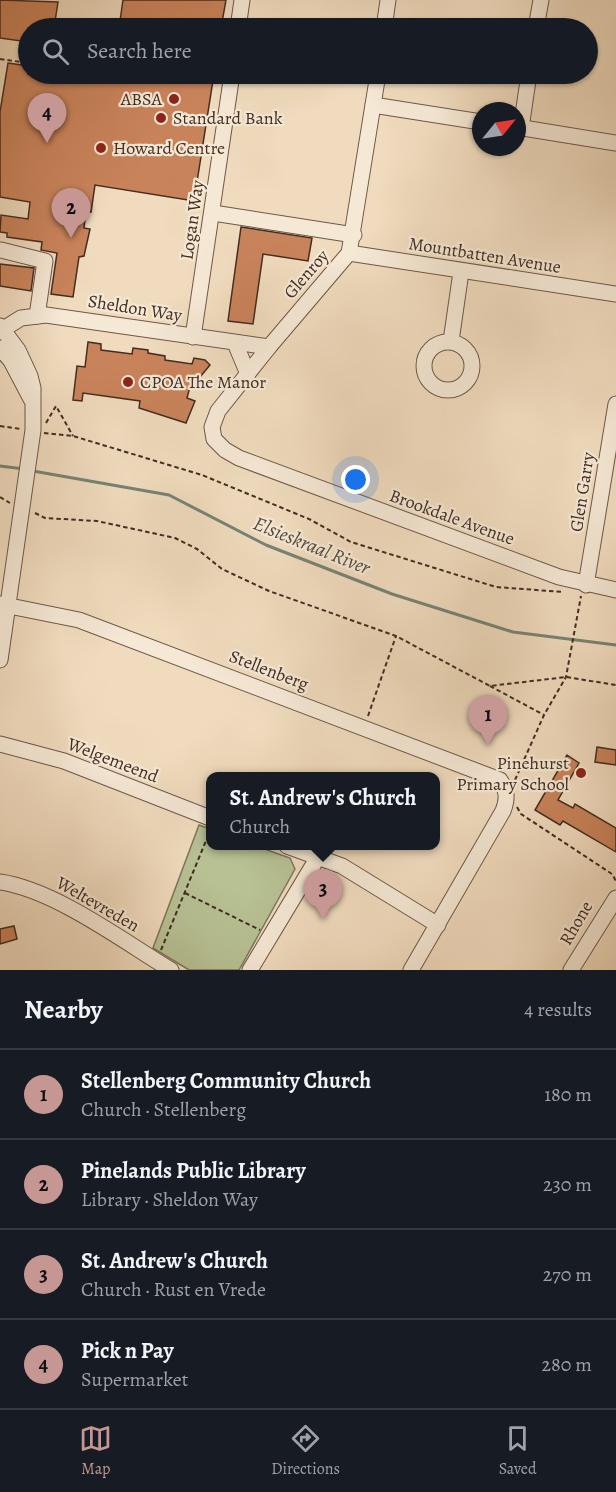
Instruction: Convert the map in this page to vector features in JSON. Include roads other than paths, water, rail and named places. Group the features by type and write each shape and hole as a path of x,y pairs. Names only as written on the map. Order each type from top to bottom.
{"street":[{"path":"239,18 242,0"},
{"path":"385,18 388,0"},
{"path":"538,18 541,0"},
{"name":"Logan Way","path":"193,337 210,235 231,84"},
{"name":"Glenroy","path":"214,439 212,427 218,411 268,347 349,253 354,235 376,84"},
{"path":"524,102 527,84"},
{"path":"373,105 472,121"},
{"path":"526,128 616,143"},
{"path":"213,213 354,235"},
{"path":"1,250 45,261 38,316"},
{"name":"Mountbatten Avenue","path":"349,253 616,294"},
{"path":"451,341 461,272"},
{"name":"Sheldon Way","path":"1,328 21,318 38,316 69,318 268,347"},
{"path":"0,660 4,605 38,436 30,376 1,328"},
{"path":"235,343 248,374"},
{"path":"0,348 11,361 33,402"},
{"name":"Glen Garry","path":"584,589 616,404"},
{"name":"Brookdale Avenue","path":"214,439 225,450 239,458 584,589 616,590"},
{"name":"Stellenberg","path":"4,605 78,620 500,780 507,790 507,801 503,811 438,925"},
{"name":"Welgemeend","path":"0,744 64,761 206,816"},
{"path":"298,850 342,866 438,925 411,970"},
{"path":"250,970 318,857"},
{"name":"Weltevreden","path":"0,882 18,885 44,894 171,970"},
{"name":"Rhone","path":"571,970 609,904 616,898"}],"waterway":[{"name":"Elsieskraal River","path":"0,466 24,469"},
{"name":"Elsieskraal River","path":"33,471 169,495 266,545 392,594 513,632 616,645"}],"place":[{"name":"ABSA","path":"174,99"},
{"name":"Standard Bank","path":"161,118"},
{"name":"Pick n Pay","path":"47,143"},
{"name":"Howard Centre","path":"101,148"},
{"name":"Pinelands Public Library","path":"71,238"},
{"name":"CPOA The Manor","path":"128,382"},
{"name":"Stellenberg Community Church","path":"488,745"},
{"name":"Pinehurst Primary School","path":"581,773"},
{"name":"St. Andrew's Church","path":"323,919"}]}
